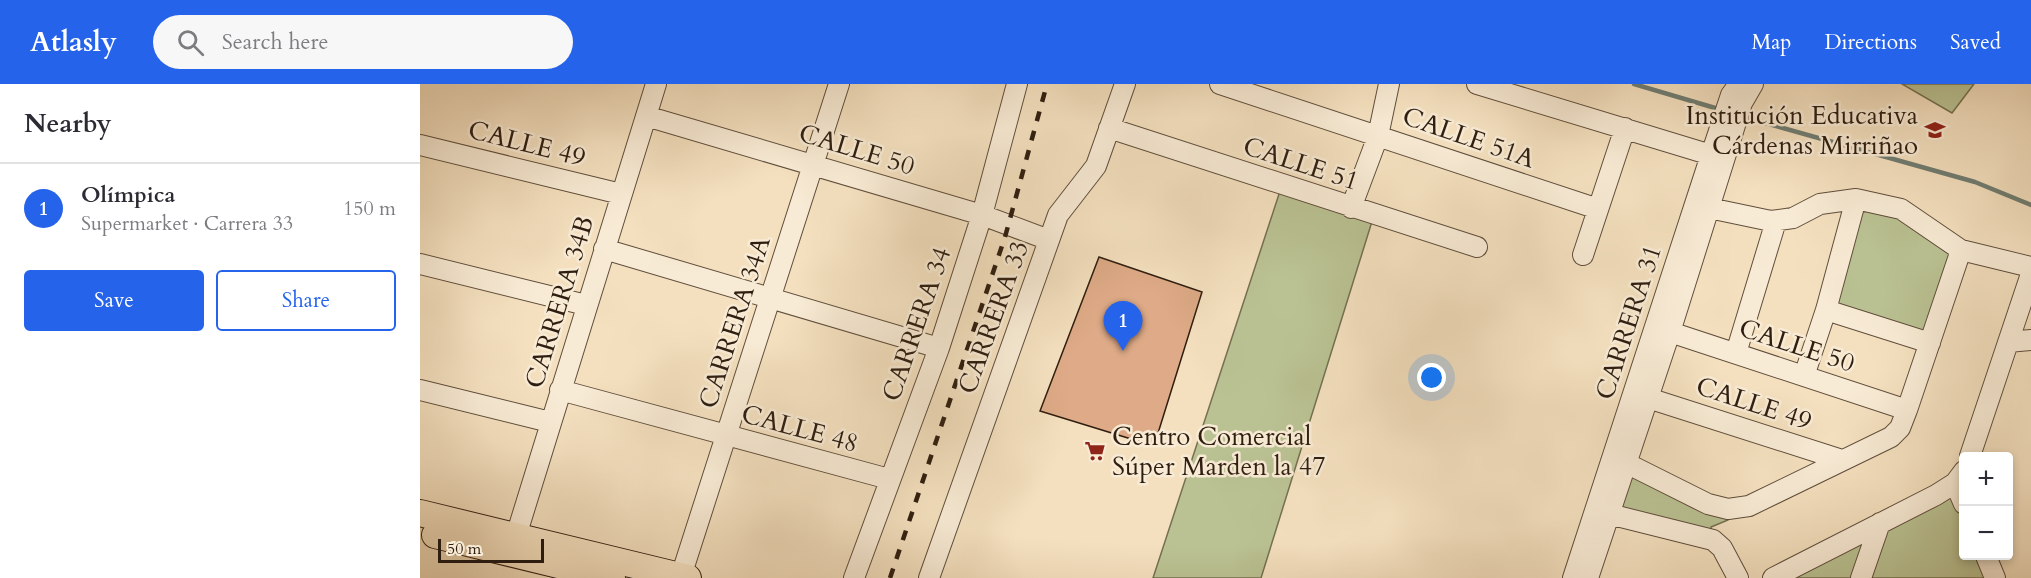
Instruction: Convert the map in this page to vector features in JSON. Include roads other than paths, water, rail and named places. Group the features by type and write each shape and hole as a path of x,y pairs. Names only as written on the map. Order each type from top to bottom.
{"main road":[{"path":"420,513 684,577"},
{"path":"420,531 612,578"}],"street":[{"name":"CARRERA 34A","path":"684,577 726,436 839,84"},
{"name":"CARRERA 34","path":"854,578 939,348 982,215 1017,84"},
{"name":"CARRERA 33","path":"929,578 1058,215 1096,165 1125,84"},
{"name":"CALLE 51A","path":"1220,84 1598,209"},
{"path":"1351,208 1378,136 1389,84"},
{"path":"1477,84 1718,157"},
{"name":"CARRERA 31","path":"1574,578 1737,96 1753,84"},
{"name":"CARRERA 34B","path":"516,536 646,116 653,85"},
{"name":"CALLE 50","path":"646,116 813,163 982,215 1049,240"},
{"name":"CALLE 51","path":"1109,128 1477,247"},
{"path":"1583,255 1625,128"},
{"name":"CALLE 49","path":"420,145 621,194"},
{"name":"CARRERA 31","path":"1588,578 1709,208 1718,157"},
{"path":"1709,208 1752,219 1776,221 1793,218 1820,204 1856,199 1901,208 1961,250 2031,267"},
{"path":"1804,376 1826,310 1856,199"},
{"path":"1736,353 1776,221"},
{"path":"604,249 939,348"},
{"path":"1626,464 1708,504 1728,509 1749,506 1891,437 1903,419 1961,250"},
{"path":"420,264 586,306"},
{"path":"1971,452 2031,274"},
{"path":"1826,310 1930,343"},
{"name":"CALLE 50","path":"1670,332 1804,376 1903,419"},
{"path":"2008,342 2031,340"},
{"path":"420,390 550,422"},
{"name":"CALLE 48","path":"560,390 889,479"},
{"name":"CALLE 49","path":"1648,398 1842,460"},
{"path":"1773,578 1880,523 1959,477"},
{"path":"1609,514 1713,540 1722,548 1738,578"},
{"path":"1861,578 1880,523"},
{"path":"1988,560 1995,578"}],"waterway":[{"path":"1634,84 1722,110"},
{"path":"1744,117 1975,182 2031,205"}],"railway":[{"path":"890,578 1005,237 1047,84"}],"place":[{"name":"Institución Educativa Cárdenas Mirriñao","path":"1935,130"},
{"name":"Olímpica","path":"1123,351"},
{"name":"Centro Comercial Súper Marden la 47","path":"1095,451"}]}
